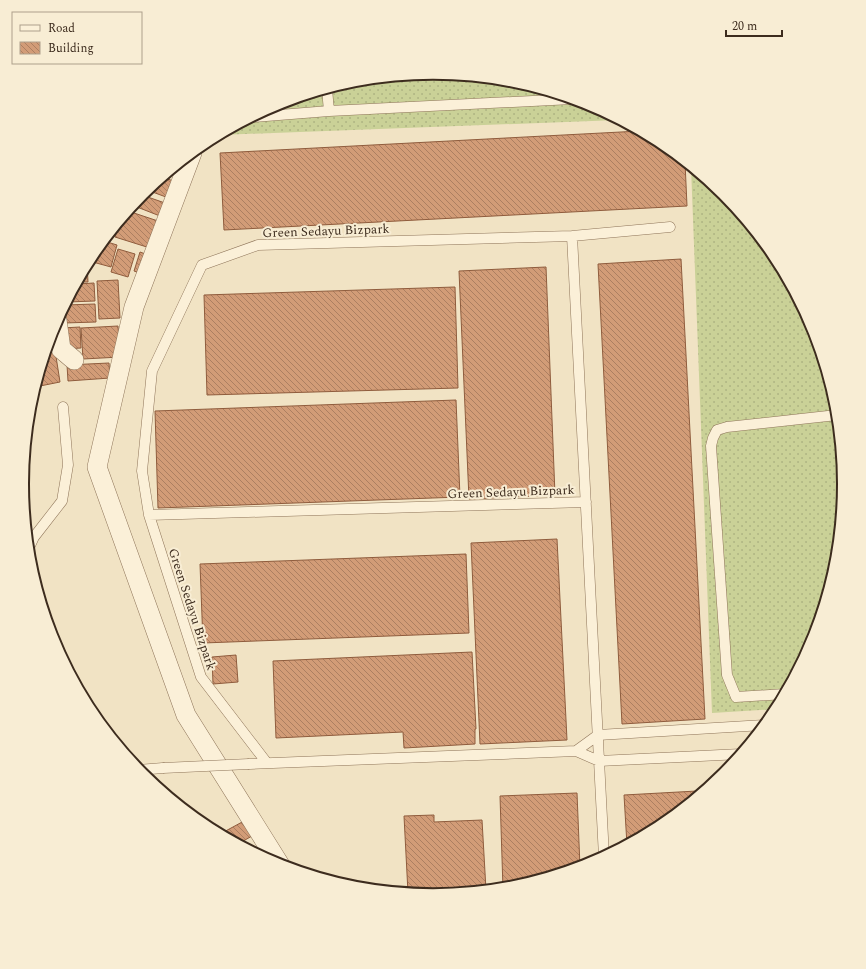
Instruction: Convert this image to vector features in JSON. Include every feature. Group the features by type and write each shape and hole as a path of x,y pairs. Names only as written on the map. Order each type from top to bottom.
{"street":[{"path":"188,163 134,307 97,467 186,715 275,856"},
{"path":"58,334 60,348 74,360"}],"lane":[{"path":"327,94 329,111"},
{"path":"267,116 329,111 556,100"},
{"name":"Green Sedayu Bizpark","path":"267,763 201,677 149,515 142,470 152,372 202,265 258,245 572,236 670,227"},
{"name":"Green Sedayu Bizpark","path":"572,236 604,851"},
{"path":"33,540 62,501 68,465 63,407"},
{"path":"778,694 736,697 727,675 712,446 713,438 717,430 727,427 831,416"},
{"name":"Green Sedayu Bizpark","path":"149,515 586,502"},
{"path":"576,751 598,736 757,726"},
{"path":"146,769 576,751 599,761 734,754"}],"green space":[{"path":"433,80 459,81 512,88 563,102 608,120 232,135 278,111 328,94 380,84"},
{"path":"691,174 719,199 754,239 783,282 795,306 816,355 823,380 834,432 837,484 834,537 823,589 816,614 806,639 783,687 769,710 712,713"}],"building":[{"path":"629,132 685,169 687,206 224,230 220,153"},
{"path":"188,164 182,179 173,176"},
{"path":"169,179 173,181 166,197 154,193"},
{"path":"149,197 165,203 160,216 139,208"},
{"path":"134,213 158,221 150,248 115,237"},
{"path":"109,243 117,245 111,267 95,263"},
{"path":"118,249 135,254 128,277 111,272"},
{"path":"140,252 151,256 145,275 134,271"},
{"path":"681,259 705,719 622,724 598,264"},
{"path":"546,267 555,495 469,499 459,271"},
{"path":"88,275 88,282 83,282"},
{"path":"118,280 120,318 99,319 97,281"},
{"path":"94,283 95,301 73,302 82,284"},
{"path":"455,287 458,388 207,395 204,295"},
{"path":"95,304 96,322 64,323 72,305"},
{"path":"118,326 120,357 83,359 81,328"},
{"path":"80,327 81,348 63,349 62,328"},
{"path":"54,345 60,382 42,386"},
{"path":"109,363 110,378 68,381 67,365"},
{"path":"456,400 460,497 158,508 155,411"},
{"path":"557,539 567,740 480,744 471,543"},
{"path":"466,554 469,633 203,643 200,564"},
{"path":"472,652 476,729 475,744 404,748 403,732 276,738 273,661"},
{"path":"236,655 238,682 213,684 212,657"},
{"path":"695,791 679,805 627,839 624,795"},
{"path":"577,793 580,861 538,875 503,882 500,796"},
{"path":"434,815 434,822 482,820 486,885 459,888 408,888 404,816"},
{"path":"244,821 252,836 243,841 226,831"}]}
